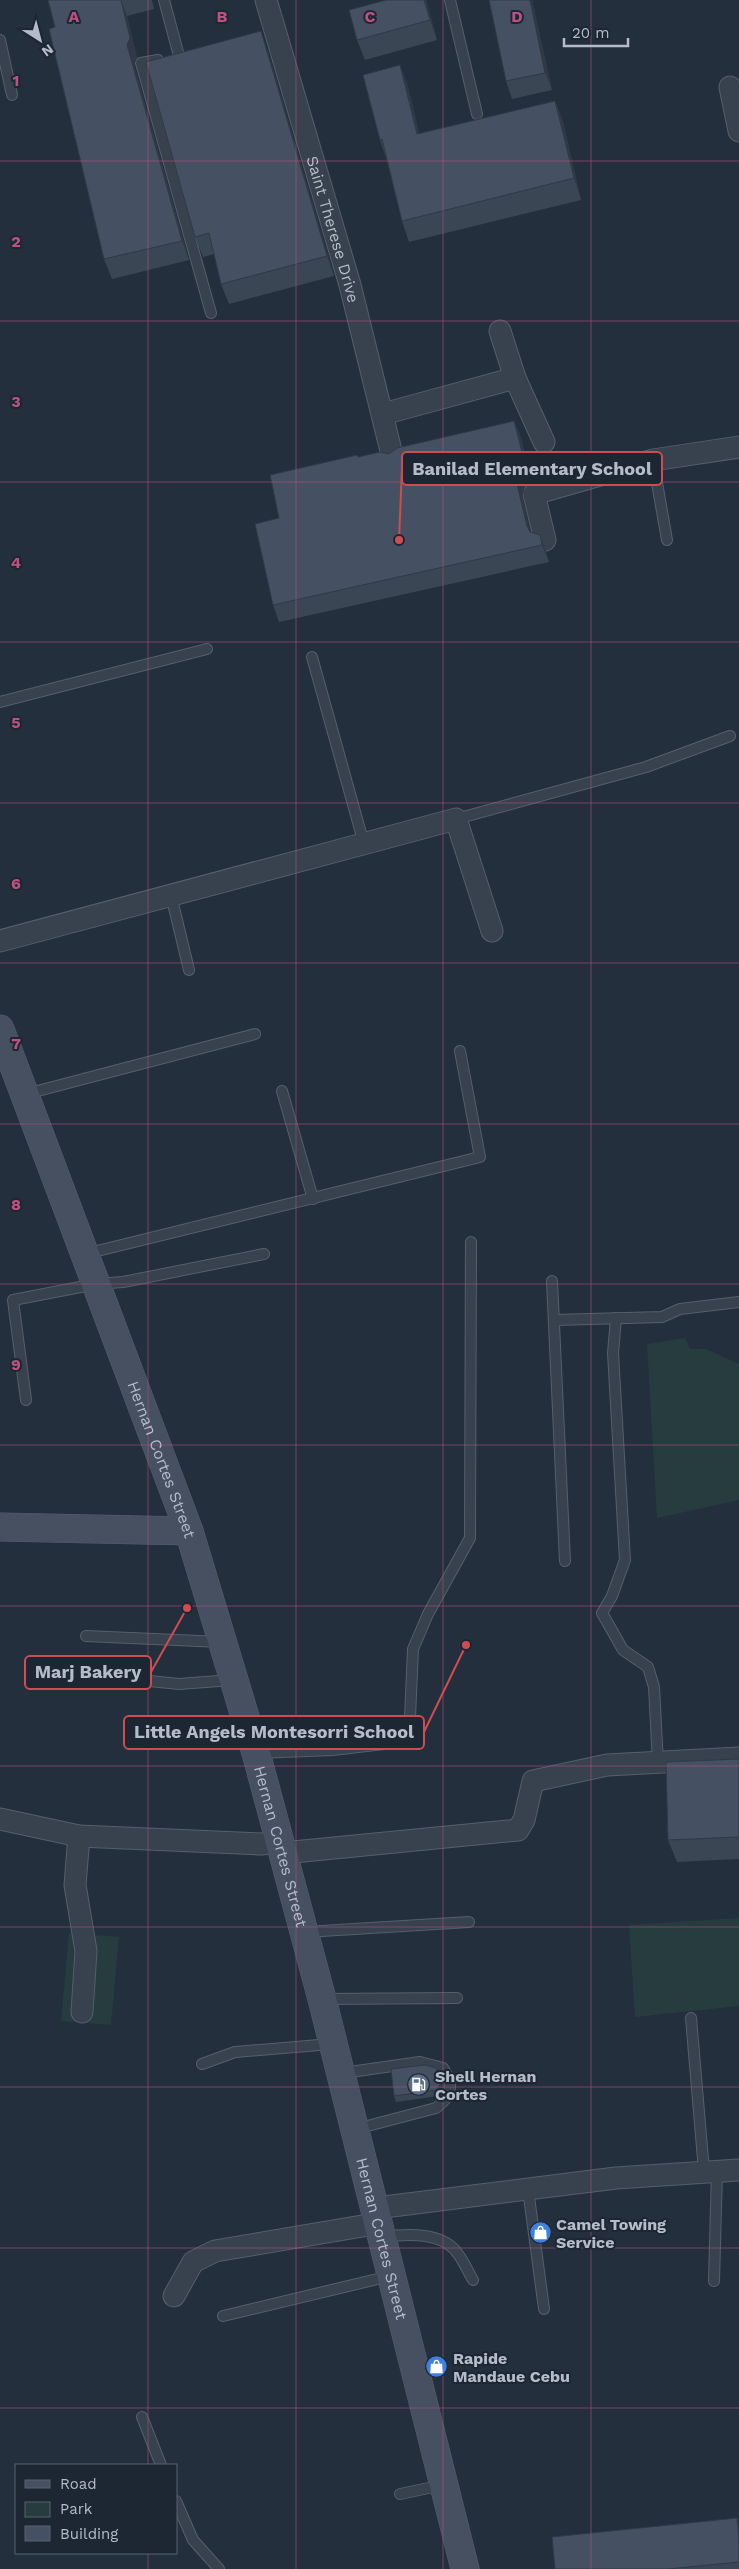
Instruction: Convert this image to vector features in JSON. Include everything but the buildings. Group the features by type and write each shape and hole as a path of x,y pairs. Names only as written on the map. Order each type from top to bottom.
{"main road":[{"name":"Hernan Cortes Street","path":"0,1030 189,1531 256,1753 342,2073 465,2569"},
{"path":"0,1527 189,1531"}],"street":[{"name":"Saint Therese Drive","path":"266,0 269,34 350,285 383,414 392,459"},
{"path":"730,87 739,131"},
{"path":"500,331 515,378 544,442"},
{"path":"383,414 515,378"},
{"path":"546,540 534,494 653,460 739,447"},
{"path":"0,941 456,819 492,931"},
{"path":"0,1819 79,1836 261,1844 281,1848 518,1830 524,1820 533,1781 607,1765 739,1758"},
{"path":"79,1836 75,1885 86,1952 82,2012"},
{"path":"174,2296 193,2262 215,2251 379,2222 528,2189 616,2178 739,2170"}],"lane":[{"path":"164,0 184,55 141,63 211,313"},
{"path":"450,0 477,114"},
{"path":"0,40 12,95"},
{"path":"653,460 667,540"},
{"path":"0,702 208,649"},
{"path":"312,657 364,844"},
{"path":"456,819 646,767 730,736"},
{"path":"172,895 189,970"},
{"path":"25,1095 256,1034"},
{"path":"84,1254 480,1157 460,1051"},
{"path":"282,1090 313,1199"},
{"path":"256,1753 333,1750 409,1740 413,1649 428,1614 470,1538 471,1242"},
{"path":"26,1400 14,1300 96,1284 124,1282 264,1254"},
{"path":"552,1281 565,1561"},
{"path":"554,1320 662,1317 680,1309 739,1302"},
{"path":"616,1318 613,1353 625,1560 612,1596 602,1613 622,1650 648,1666 654,1687 658,1763"},
{"path":"86,1636 222,1642"},
{"path":"130,1679 179,1684 233,1680"},
{"path":"304,1932 469,1922"},
{"path":"322,1999 457,1998"},
{"path":"691,2018 710,2171 714,2280"},
{"path":"202,2064 235,2052 334,2043"},
{"path":"342,2073 420,2062 443,2068 451,2084 451,2092 446,2100 436,2108 356,2129"},
{"path":"528,2189 544,2310"},
{"path":"379,2222 402,2234 436,2239 454,2249 473,2280"},
{"path":"223,2316 393,2275"},
{"path":"142,2417 162,2464"},
{"path":"400,2494 444,2485"},
{"path":"178,2506 193,2540 218,2569"}],"green space":[{"path":"685,1338 690,1349 706,1349 739,1364 739,1500 657,1518 647,1344"},
{"path":"739,1918 739,2006 635,2017 629,1925"},
{"path":"69,1933 119,1937 111,2025 61,2021"}],"place":[{"name":"Banilad Elementary School","path":"399,540"},
{"name":"Marj Bakery","path":"187,1608"},
{"name":"Little Angels Montesorri School","path":"466,1645"},
{"name":"Shell Hernan Cortes","path":"419,2085"},
{"name":"Camel Towing Service","path":"540,2233"},
{"name":"Rapide Mandaue Cebu","path":"437,2367"}]}
